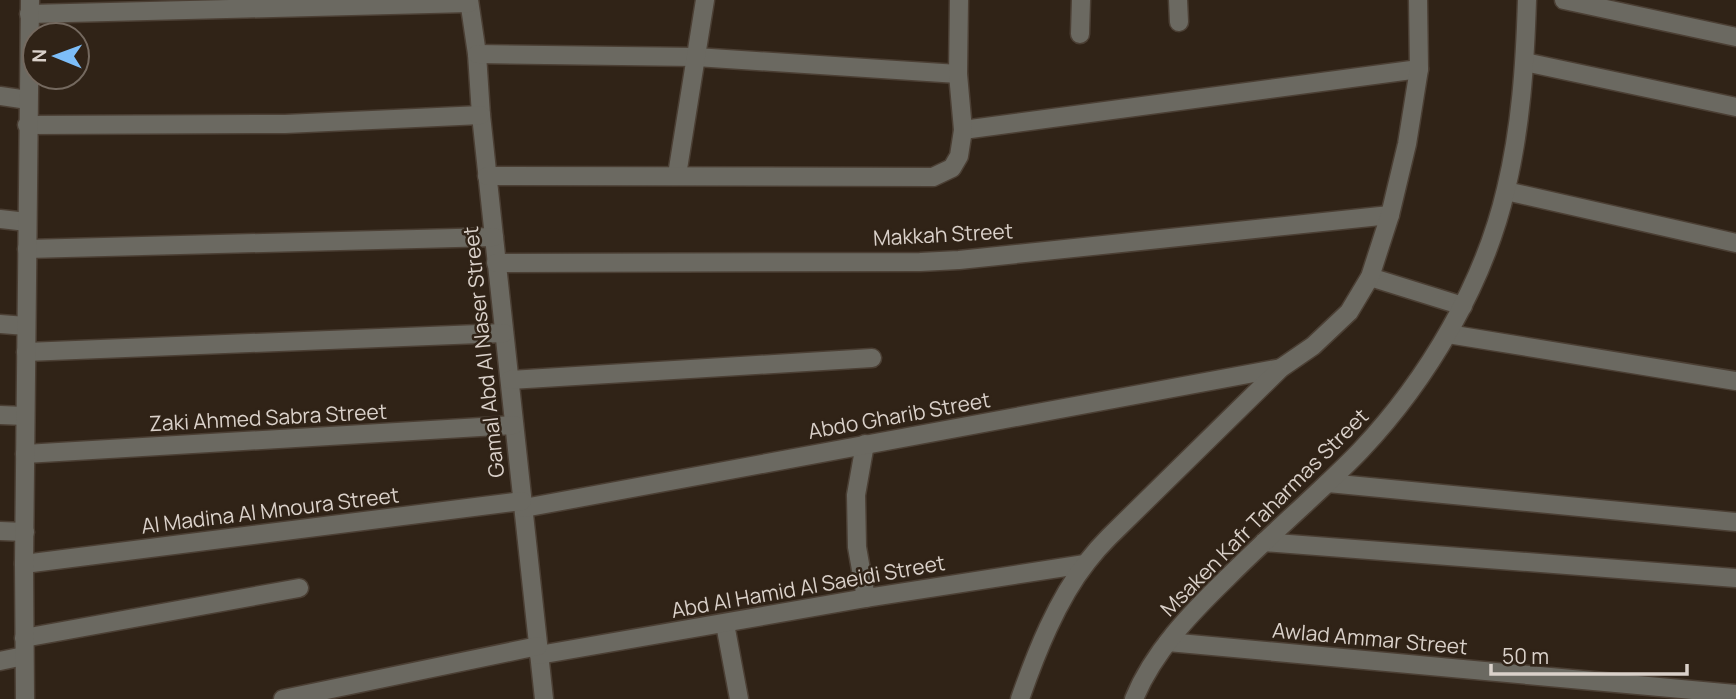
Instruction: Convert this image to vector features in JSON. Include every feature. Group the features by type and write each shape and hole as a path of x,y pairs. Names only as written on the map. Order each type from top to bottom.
{"street":[{"path":"677,175 705,0"},
{"path":"487,176 933,177 952,168 959,156 963,130 958,74 959,0"},
{"path":"1080,34 1081,0"},
{"path":"1178,0 1179,22"},
{"path":"1021,699 1037,652 1059,606 1086,564 1109,537 1281,368 1313,346 1349,312 1370,277 1390,215 1407,144 1419,69 1418,0"},
{"name":"Msaken Kafr Taharmas Street","path":"1134,699 1140,683 1168,642 1200,605 1362,449 1392,413 1448,334 1488,249 1506,191 1518,126 1525,62 1527,0"},
{"path":"1564,0 1736,37"},
{"path":"25,699 29,7 469,1"},
{"name":"Gamal Abd Al Naser Street","path":"469,1 477,54 487,176 544,699"},
{"path":"477,54 696,57 958,74"},
{"path":"1525,62 1736,107"},
{"path":"963,130 1419,69"},
{"path":"0,96 28,100"},
{"path":"27,125 285,124 481,115"},
{"path":"1506,191 1736,243"},
{"name":"Makkah Street","path":"496,262 959,260 1390,215"},
{"path":"0,219 27,222"},
{"path":"27,249 494,237"},
{"path":"1370,277 1463,306"},
{"path":"0,324 26,326"},
{"path":"26,352 504,333"},
{"path":"1448,334 1736,381"},
{"path":"510,380 872,358"},
{"name":"Abdo Gharib Street","path":"523,505 1281,368"},
{"path":"0,415 25,416"},
{"name":"Zaki Ahmed Sabra Street","path":"25,454 514,425"},
{"path":"865,444 856,495 856,522 857,547 866,598"},
{"path":"1328,483 1736,522"},
{"name":"Al Madina Al Mnoura Street","path":"24,564 523,505"},
{"path":"0,531 25,532"},
{"path":"1264,542 1736,578"},
{"name":"Abd Al Hamid Al Saeidi Street","path":"283,699 538,650 724,624 866,598 1086,564"},
{"path":"0,661 24,647 299,588"},
{"path":"724,624 738,699"},
{"name":"Awlad Ammar Street","path":"1168,642 1736,694"}]}
